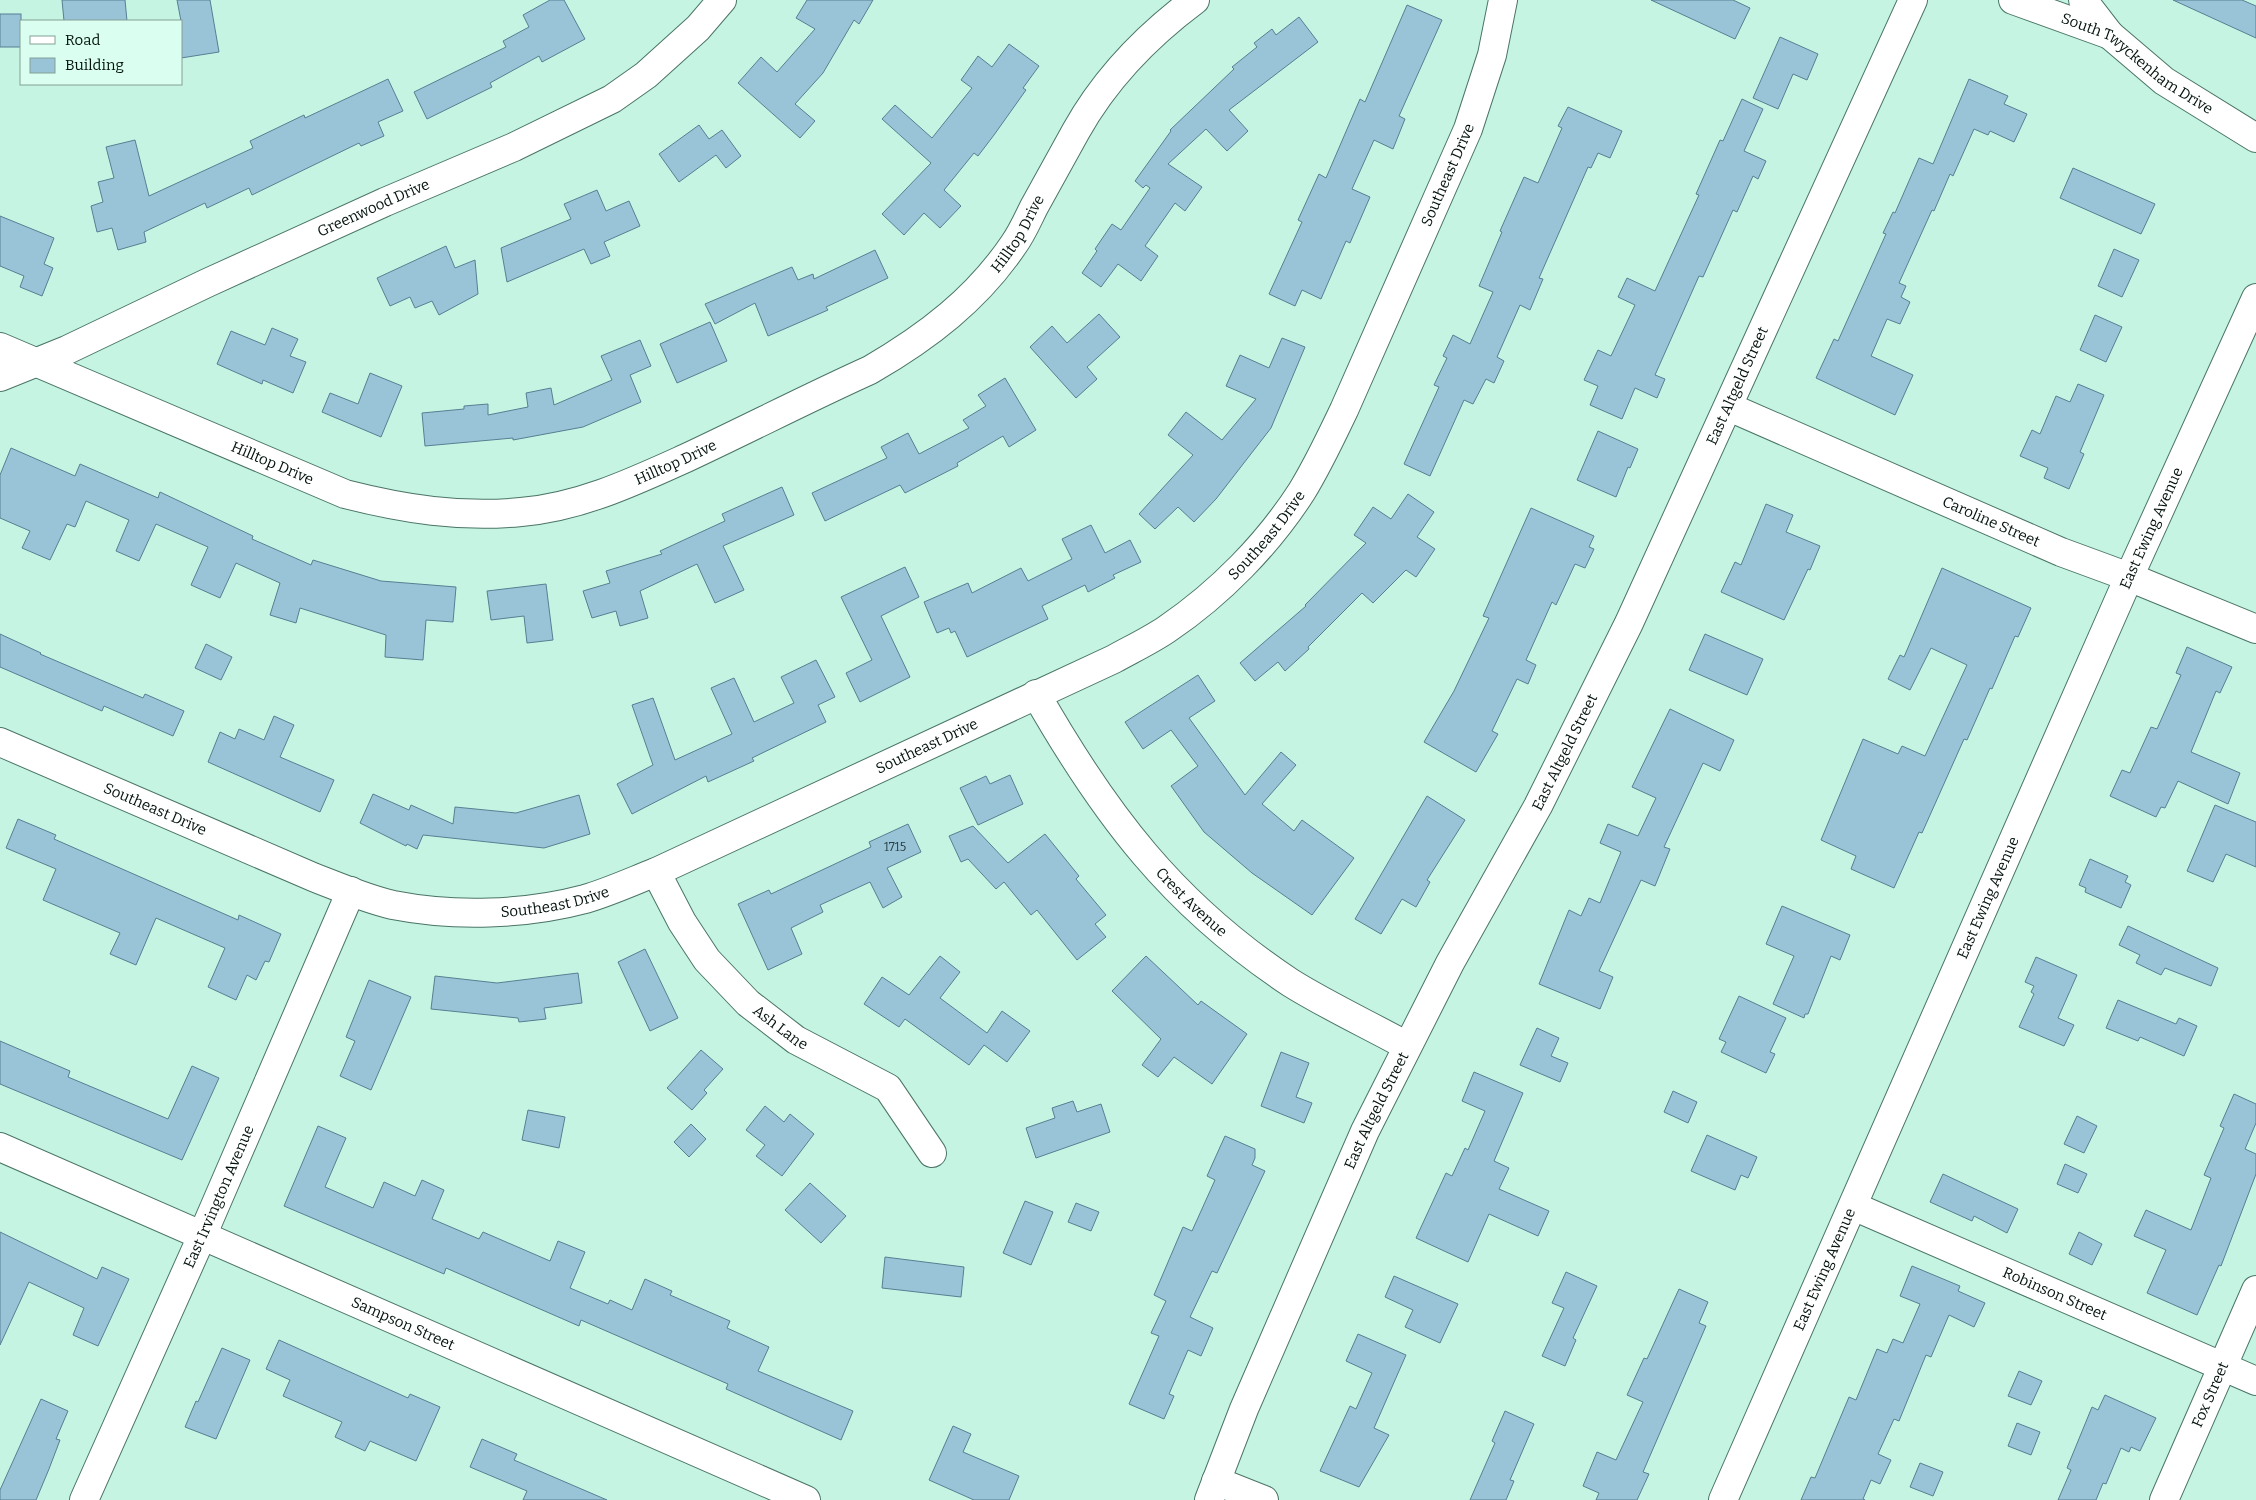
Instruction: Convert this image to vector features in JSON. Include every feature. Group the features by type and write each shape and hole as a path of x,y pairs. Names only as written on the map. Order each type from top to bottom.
{"street":[{"name":"Greenwood Drive","path":"0,377 67,350 207,283 385,202 514,147 612,99 646,75 698,28 722,0"},
{"name":"Hilltop Drive","path":"0,347 346,494 383,504 419,511 460,514 522,512 599,495 640,480 870,370 905,350 937,327 991,275 1015,243 1077,128 1113,78 1141,46 1169,20 1195,0"},
{"name":"Southeast Drive","path":"0,742 314,877 351,891 391,904 430,911 481,913 544,907 586,899 656,872 1114,659 1166,630 1194,608 1246,561 1273,531 1301,491 1322,455 1344,410 1468,129 1492,55 1503,0"},
{"name":"East Altgeld Street","path":"1213,1490 1244,1408 1365,1131 1450,963 1538,806 1629,623 1913,0"},
{"name":"South Twyckenham Drive","path":"2013,0 2110,35 2164,81 2256,138"},
{"path":"2083,0 2110,35"},
{"name":"East Ewing Avenue","path":"1723,1500 2129,577 2256,298"},
{"name":"Caroline Street","path":"1729,407 2061,552 2129,577 2256,629"},
{"name":"Crest Avenue","path":"1036,694 1067,749 1106,807 1155,868 1182,896 1252,955 1293,984 1407,1046"},
{"name":"Ash Lane","path":"656,872 682,922 702,952 748,1004 796,1040 888,1088 932,1153"},
{"name":"East Irvington Avenue","path":"84,1500 202,1236 351,891"},
{"name":"Sampson Street","path":"0,1147 806,1500"},
{"name":"Robinson Street","path":"1853,1206 2256,1381"},
{"name":"Fox Street","path":"2164,1500 2256,1290"},
{"path":"1213,1490 1264,1500"}],"building":[{"path":"62,0 125,0 127,20 64,20"},
{"path":"177,0 210,0 219,52 182,58 181,20"},
{"path":"550,0 564,0 585,39 542,62 539,56 490,83 492,87 427,119 414,92 506,47 503,41 529,27 523,15"},
{"path":"807,0 873,0 859,24 854,20 823,73 795,104 815,121 800,138 738,83 761,57 777,72 815,29 796,18"},
{"path":"1651,0 1733,0 1750,8 1735,39"},
{"path":"2173,0 2242,0 2256,6 2256,38"},
{"path":"1407,5 1442,20 1399,116 1405,119 1393,149 1374,140 1352,189 1370,197 1350,243 1346,241 1321,299 1302,290 1295,306 1269,294 1302,222 1298,220 1319,174 1326,178 1360,99 1365,102"},
{"path":"0,14 21,14 20,47 0,47"},
{"path":"1299,17 1318,42 1229,110 1248,131 1227,151 1206,129 1168,164 1202,187 1185,211 1175,203 1145,246 1158,256 1141,281 1118,264 1101,287 1082,273 1112,224 1121,230 1150,188 1146,185 1143,188 1135,181 1170,130 1234,69 1232,67 1257,47 1254,43 1272,29 1276,35"},
{"path":"1780,37 1818,54 1807,80 1793,74 1778,109 1753,98"},
{"path":"1009,44 1039,66 1023,88 1026,90 978,156 974,153 944,190 961,206 940,228 924,213 904,235 882,214 931,163 882,119 895,105 932,138 972,88 961,80 978,56 992,67"},
{"path":"388,79 403,111 378,122 384,136 361,146 359,143 252,195 249,188 207,208 205,203 144,232 146,242 118,250 112,228 97,232 91,206 103,202 98,182 114,178 106,147 135,140 149,196 253,148 250,141 304,115 305,118"},
{"path":"1969,79 2008,96 2004,104 2027,114 2014,142 1990,131 1988,135 1974,129 1953,176 1950,174 1934,211 1932,210 1899,283 1906,286 1901,297 1910,302 1900,324 1887,319 1871,356 1913,375 1895,415 1816,378 1834,339 1838,341 1886,234 1883,233 1893,212 1895,213 1919,158 1933,164"},
{"path":"1742,99 1763,109 1744,151 1766,161 1758,179 1753,176 1737,212 1733,210 1703,277 1699,276 1655,375 1665,379 1657,398 1635,388 1622,419 1590,405 1598,386 1584,380 1598,350 1611,356 1635,305 1618,297 1627,278 1655,291 1699,195 1696,194 1720,140 1723,141"},
{"path":"1568,107 1622,131 1610,158 1598,153 1591,168 1588,167 1539,278 1543,279 1530,310 1520,305 1497,357 1504,361 1494,383 1486,379 1473,404 1464,400 1430,476 1404,464 1439,387 1434,385 1447,358 1443,356 1453,335 1470,344 1493,292 1479,286 1502,232 1500,231 1524,177 1538,183 1562,128 1558,126"},
{"path":"699,125 709,139 722,130 741,156 726,168 716,155 679,182 659,154"},
{"path":"2073,168 2155,204 2141,234 2060,198"},
{"path":"597,190 606,211 629,201 640,226 604,242 610,256 591,264 584,249 507,282 501,248 571,219 564,204"},
{"path":"0,216 54,238 44,264 53,268 42,296 20,287 24,276 0,266"},
{"path":"446,246 455,268 475,260 478,294 439,315 432,301 415,308 410,297 390,306 377,278"},
{"path":"2114,249 2139,260 2122,297 2098,286"},
{"path":"875,250 888,278 826,307 828,310 768,336 755,303 715,324 705,304 792,267 798,280 813,274 814,279"},
{"path":"1099,314 1120,337 1087,367 1097,379 1076,398 1030,347 1052,326 1067,343"},
{"path":"2095,315 2122,327 2106,362 2080,350"},
{"path":"710,322 727,361 677,383 660,344"},
{"path":"272,328 298,339 290,356 306,362 293,393 263,380 262,384 217,364 231,331 265,345"},
{"path":"1282,338 1305,347 1271,428 1216,499 1194,522 1178,507 1155,529 1139,514 1193,455 1168,435 1186,412 1222,440 1256,399 1226,386 1240,355 1269,368"},
{"path":"640,340 651,366 630,375 641,402 583,427 513,440 513,438 425,446 422,413 464,409 464,406 488,404 488,415 528,407 526,393 551,388 554,405 612,380 601,356"},
{"path":"370,373 402,386 381,437 322,412 330,393 358,404"},
{"path":"1005,378 1036,430 1009,447 1003,436 957,463 958,466 905,493 900,485 825,521 812,493 887,458 881,447 908,433 919,454 969,428 963,420 986,406 978,395"},
{"path":"2078,384 2104,395 2080,452 2084,454 2069,489 2044,478 2048,468 2020,456 2032,430 2040,434 2056,396 2070,402"},
{"path":"1598,431 1638,449 1630,468 1628,467 1616,497 1577,480"},
{"path":"11,448 75,476 80,464 158,498 160,492 253,536 252,539 311,565 313,560 381,581 456,587 453,622 426,620 423,660 385,657 386,635 300,608 296,623 270,615 280,583 236,563 220,598 191,585 208,547 156,524 139,561 116,551 129,520 86,501 75,527 67,524 50,560 22,548 30,531 0,518 0,475"},
{"path":"782,487 794,515 723,546 744,590 715,603 697,564 640,591 648,618 620,626 616,611 592,618 583,591 610,583 606,571 662,554 660,551 725,521 722,514"},
{"path":"1408,494 1434,512 1417,537 1435,549 1416,577 1406,570 1373,603 1362,593 1308,647 1309,649 1285,671 1278,662 1255,681 1240,663 1306,606 1366,543 1354,535 1373,507 1391,519"},
{"path":"1766,504 1793,515 1786,532 1820,546 1810,570 1808,569 1784,620 1721,592 1735,562 1741,565"},
{"path":"1531,508 1594,536 1589,547 1594,549 1585,568 1575,564 1556,605 1552,602 1526,660 1536,665 1528,684 1517,679 1492,731 1498,734 1476,772 1424,742 1454,691 1489,618 1483,616"},
{"path":"1091,525 1105,553 1130,540 1141,562 1113,575 1115,578 1088,592 1085,585 1042,606 1048,619 967,657 955,631 951,633 949,628 937,633 924,602 968,583 972,593 1021,568 1028,581 1072,559 1062,539"},
{"path":"905,567 919,597 881,616 910,677 860,702 846,673 872,660 841,597"},
{"path":"1942,568 2031,608 2018,637 2015,636 1967,740 1964,739 1922,833 1919,832 1894,888 1851,869 1856,856 1821,840 1863,739 1898,754 1902,746 1925,756 1967,665 1931,648 1910,690 1888,679 1900,655 1904,657"},
{"path":"546,584 553,640 527,643 524,616 491,620 487,591"},
{"path":"0,634 40,654 143,698 145,694 184,711 173,736 104,706 102,711 0,667"},
{"path":"1705,634 1763,659 1747,695 1689,670"},
{"path":"206,644 232,657 221,680 195,668"},
{"path":"2187,647 2232,667 2220,693 2216,691 2191,752 2240,773 2228,804 2178,781 2165,808 2161,807 2156,817 2110,796 2122,770 2130,773 2151,727 2157,729 2181,675 2176,673"},
{"path":"816,660 835,697 818,705 826,722 752,758 754,761 708,782 706,776 632,814 617,784 653,765 632,705 653,698 675,760 732,734 711,688 734,678 754,722 794,703 781,677"},
{"path":"1198,675 1215,701 1189,718 1245,795 1281,752 1296,765 1262,804 1294,831 1302,820 1354,858 1312,915 1252,873 1204,832 1171,786 1198,766 1171,730 1143,749 1125,722"},
{"path":"1670,709 1734,740 1720,771 1703,763 1664,847 1670,849 1655,886 1641,880 1599,971 1613,977 1600,1009 1539,984 1569,910 1581,916 1589,898 1600,903 1621,852 1600,843 1608,824 1638,836 1656,798 1632,787"},
{"path":"274,716 294,725 280,757 334,780 320,812 208,762 220,732 235,739 239,729 264,740"},
{"path":"1010,775 1023,804 978,825 960,788 986,776 990,784"},
{"path":"373,794 409,810 411,805 453,824 455,807 516,813 579,795 590,834 544,848 423,835 417,849 407,844 406,846 360,823"},
{"path":"1427,796 1465,820 1427,880 1430,882 1416,907 1402,899 1381,934 1355,919"},
{"path":"2215,805 2256,822 2256,867 2226,854 2213,882 2187,871"},
{"path":"18,819 56,835 54,839 238,920 239,915 281,934 269,962 265,961 256,980 247,975 236,1000 208,987 225,948 156,918 136,965 110,954 120,933 43,900 56,869 6,848"},
{"path":"908,824 921,852 887,868 902,897 883,908 870,882 820,905 823,912 791,928 802,954 768,970 738,904 769,890 771,894 871,847 869,842"},
{"path":"973,826 1008,863 1045,834 1079,876 1076,879 1106,915 1095,924 1106,937 1077,960 1037,910 1031,915 1004,882 996,889 968,859 961,862 949,836"},
{"path":"2090,859 2128,876 2125,882 2131,885 2121,908 2085,892 2086,888 2079,885"},
{"path":"1782,906 1850,935 1840,960 1831,956 1808,1014 1805,1014 1804,1018 1773,1004 1794,956 1766,944"},
{"path":"2128,926 2218,968 2211,986 2165,968 2161,975 2136,963 2140,955 2119,945"},
{"path":"645,949 678,1018 650,1031 618,962"},
{"path":"940,956 960,972 940,998 987,1033 1002,1011 1030,1031 1007,1062 984,1045 969,1065 905,1019 899,1027 864,1004 882,977 909,995"},
{"path":"1146,956 1198,1005 1201,1001 1247,1034 1212,1084 1174,1057 1158,1077 1142,1065 1161,1039 1112,991"},
{"path":"2036,957 2077,975 2058,1018 2074,1025 2064,1046 2019,1027 2034,994 2031,992 2034,986 2025,982"},
{"path":"578,973 582,1003 544,1008 546,1019 519,1022 518,1018 431,1009 435,976 497,983"},
{"path":"369,980 411,997 371,1090 340,1076 355,1041 346,1037"},
{"path":"1739,996 1786,1018 1770,1052 1775,1054 1766,1073 1721,1052 1726,1042 1719,1039"},
{"path":"2118,1000 2176,1024 2179,1018 2197,1026 2184,1056 2140,1037 2138,1041 2106,1028"},
{"path":"1537,1028 1559,1038 1551,1056 1568,1063 1560,1082 1520,1065"},
{"path":"0,1041 70,1071 68,1077 168,1119 192,1066 219,1078 182,1160 0,1084"},
{"path":"701,1050 723,1069 704,1090 707,1093 692,1110 667,1088"},
{"path":"1281,1052 1309,1063 1296,1097 1312,1103 1304,1123 1261,1106"},
{"path":"1474,1072 1523,1093 1494,1161 1509,1168 1499,1189 1549,1211 1538,1236 1489,1214 1468,1262 1416,1238 1446,1173 1452,1176 1465,1148 1468,1150 1485,1111 1462,1101"},
{"path":"1673,1091 1697,1102 1688,1123 1664,1112"},
{"path":"2234,1094 2256,1104 2256,1123 2245,1149 2256,1154 2256,1174 2221,1266 2219,1265 2197,1315 2147,1293 2166,1250 2134,1236 2146,1210 2191,1230 2211,1178 2204,1175 2224,1128 2220,1126"},
{"path":"1073,1101 1077,1112 1101,1104 1110,1132 1036,1158 1026,1128 1055,1118 1052,1108"},
{"path":"765,1106 784,1122 790,1114 814,1134 782,1176 756,1156 765,1145 746,1130"},
{"path":"528,1110 565,1117 559,1148 522,1140"},
{"path":"2077,1116 2097,1126 2084,1153 2064,1144"},
{"path":"691,1124 706,1139 689,1157 674,1142"},
{"path":"318,1126 346,1138 325,1187 373,1208 384,1182 415,1196 422,1180 444,1190 432,1219 479,1239 483,1232 550,1261 558,1241 585,1252 570,1288 608,1304 610,1300 632,1310 645,1279 672,1291 670,1295 730,1321 727,1328 769,1347 758,1371 853,1411 841,1440 726,1389 728,1384 581,1320 579,1326 446,1268 444,1274 284,1206"},
{"path":"1707,1135 1757,1157 1748,1178 1741,1175 1735,1190 1691,1171"},
{"path":"1225,1136 1255,1149 1255,1158 1252,1165 1265,1171 1217,1273 1212,1271 1190,1317 1213,1328 1201,1356 1188,1350 1169,1394 1174,1396 1164,1419 1129,1404 1159,1336 1151,1333 1166,1301 1154,1295 1183,1227 1192,1231 1215,1180 1207,1176"},
{"path":"2065,1164 2087,1174 2078,1193 2057,1184"},
{"path":"1943,1174 2018,1209 2007,1233 1974,1216 1972,1221 1930,1202"},
{"path":"810,1183 846,1216 821,1243 785,1210"},
{"path":"1025,1201 1053,1212 1031,1265 1003,1253"},
{"path":"1076,1203 1099,1212 1091,1231 1068,1222"},
{"path":"0,1232 97,1279 102,1267 129,1279 98,1346 73,1335 84,1308 29,1282 0,1345"},
{"path":"2079,1232 2102,1244 2092,1265 2069,1254"},
{"path":"885,1257 964,1267 961,1297 882,1288"},
{"path":"1912,1266 1960,1286 1958,1291 1985,1303 1974,1327 1949,1315 1931,1357 1926,1355 1899,1421 1894,1419 1878,1454 1891,1460 1880,1484 1871,1480 1863,1499 1865,1500 1801,1500 1811,1477 1815,1478 1849,1397 1856,1400 1877,1349 1887,1353 1893,1339 1903,1343 1920,1304 1900,1296"},
{"path":"1566,1272 1597,1286 1573,1338 1576,1340 1565,1366 1542,1356 1564,1308 1552,1303"},
{"path":"1394,1276 1458,1304 1440,1343 1405,1327 1413,1310 1385,1297"},
{"path":"1679,1289 1708,1302 1699,1323 1706,1326 1643,1472 1649,1474 1637,1500 1596,1500 1599,1493 1583,1486 1597,1452 1616,1460 1643,1402 1627,1395 1644,1358 1647,1359"},
{"path":"1358,1334 1406,1355 1374,1428 1389,1435 1359,1487 1320,1471 1350,1406 1356,1409 1372,1373 1346,1361"},
{"path":"279,1340 408,1398 410,1394 440,1407 416,1461 370,1441 365,1451 335,1437 342,1422 283,1396 290,1380 266,1369"},
{"path":"222,1348 250,1360 216,1439 185,1427"},
{"path":"2019,1371 2042,1381 2031,1405 2008,1396"},
{"path":"2105,1395 2156,1418 2140,1451 2131,1447 2129,1452 2121,1448 2106,1484 2103,1483 2096,1500 2058,1500 2071,1470 2067,1468 2092,1407 2098,1410"},
{"path":"41,1399 68,1411 56,1439 60,1440 49,1469 36,1500 0,1500 0,1490"},
{"path":"1505,1411 1534,1424 1510,1480 1514,1481 1506,1500 1470,1500 1495,1443 1492,1441"},
{"path":"2017,1423 2040,1432 2031,1455 2008,1446"},
{"path":"953,1426 971,1434 963,1452 1019,1476 1009,1500 974,1500 929,1480"},
{"path":"482,1439 517,1454 514,1460 607,1500 523,1500 527,1491 470,1467"},
{"path":"1920,1463 1943,1472 1933,1496 1910,1487"}]}
